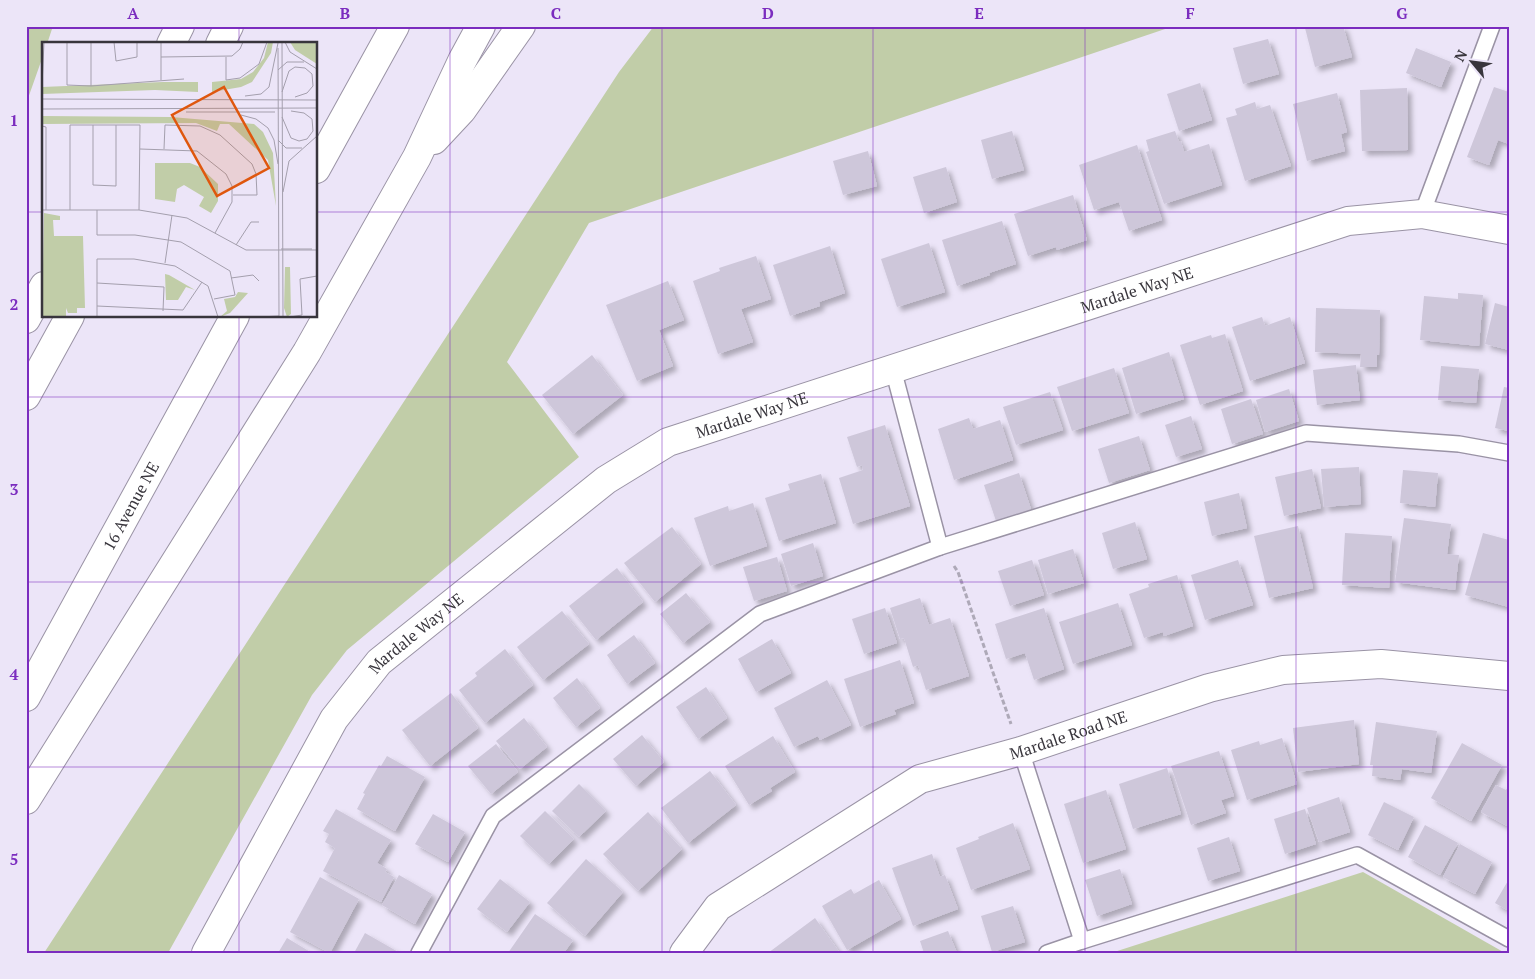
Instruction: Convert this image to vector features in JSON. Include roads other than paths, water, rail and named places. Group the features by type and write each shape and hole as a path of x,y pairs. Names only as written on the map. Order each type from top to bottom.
{"main road":[{"path":"172,42 180,26"},
{"path":"221,42 229,26"},
{"path":"318,165 395,26"},
{"path":"26,800 307,352 417,157 462,61 481,26"},
{"path":"417,157 462,110 521,26"},
{"name":"Mardale Way NE","path":"206,953 334,719 380,662 606,480 668,442 1348,220 1422,214 1509,230"},
{"path":"26,319 42,290"},
{"path":"26,396 69,318"},
{"name":"16 Avenue NE","path":"26,697 234,318"},
{"name":"Mardale Road NE","path":"684,953 718,907 920,779 1021,751 1209,688 1283,670 1381,664 1509,676"}],"lane":[{"path":"1422,214 1492,26"},
{"path":"893,369 940,547"},
{"path":"419,953 493,816 760,614 940,547 1306,433 1459,444 1509,453"},
{"path":"1021,751 1082,941"},
{"path":"1048,953 1357,855 1509,940"}]}
